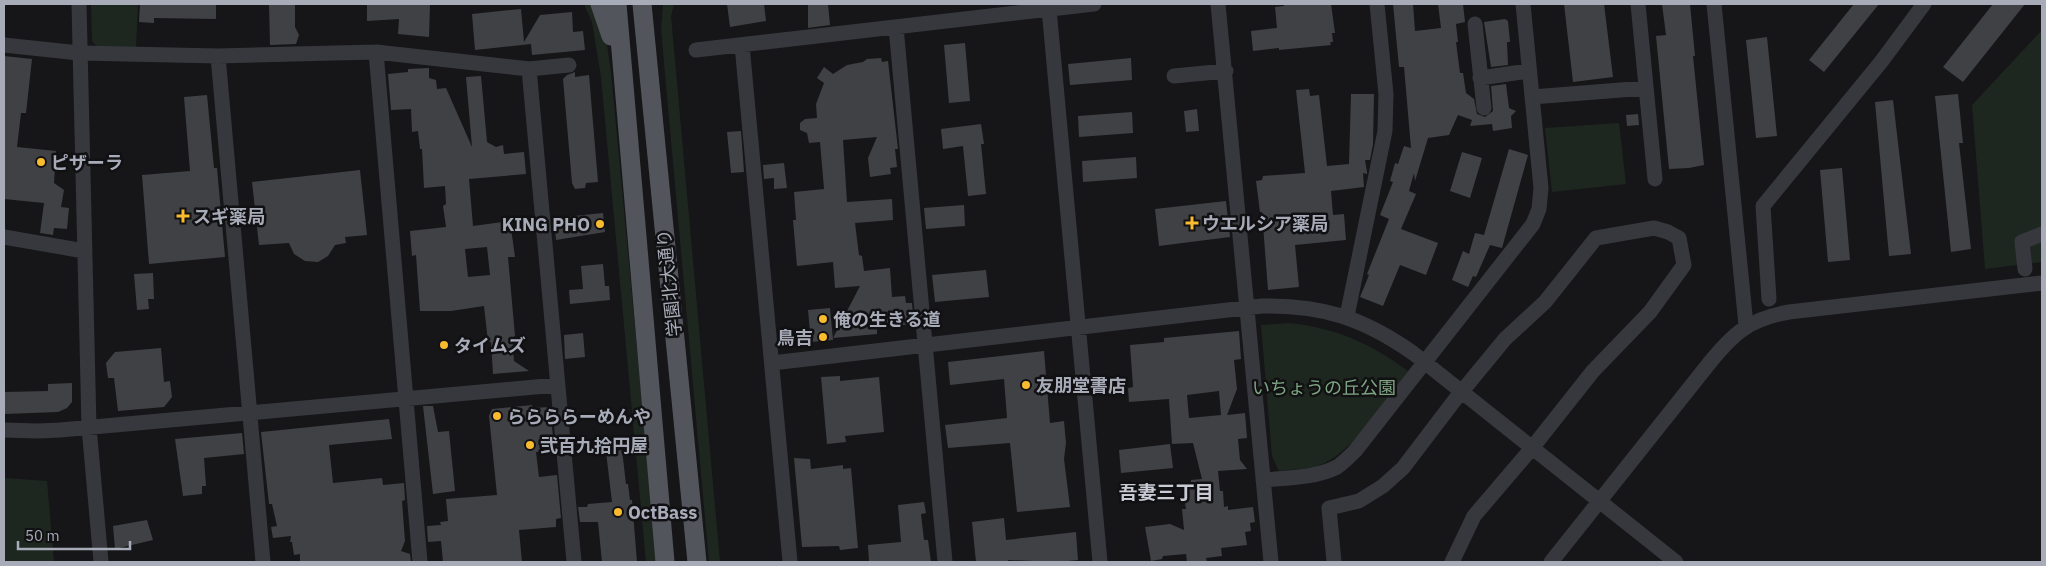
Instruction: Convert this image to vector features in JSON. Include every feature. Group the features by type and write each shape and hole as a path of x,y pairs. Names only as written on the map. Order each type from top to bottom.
{"main road":[{"path":"600,4 611,32 629,131"},
{"name":"学園北大通り","path":"617,4 665,562"},
{"name":"学園北大通り","path":"642,4 697,562"},
{"path":"649,80 656,4"}],"street":[{"path":"79,4 89,428 101,562"},
{"path":"696,50 1094,4"},
{"path":"1218,4 1226,71 1271,562"},
{"path":"1347,316 1385,131 1386,94 1377,4"},
{"path":"1263,480 1322,472 1338,466 1355,451 1527,234 1537,216 1541,200 1541,188 1523,4"},
{"path":"1638,4 1655,179"},
{"path":"1714,4 1746,325"},
{"path":"1769,299 1762,206 1881,62 1924,4"},
{"path":"1049,9 1100,562"},
{"path":"1475,24 1484,108"},
{"path":"896,27 945,562"},
{"path":"4,44 79,53 218,56 376,52 529,69 569,65"},
{"path":"742,45 790,562"},
{"path":"376,52 420,562"},
{"path":"218,56 263,562"},
{"path":"529,69 574,562"},
{"path":"1174,76 1226,71"},
{"path":"1480,78 1529,72"},
{"path":"1532,97 1646,88"},
{"path":"1334,562 1329,508 1359,501 1383,486 1403,468 1505,339 1545,302 1596,238 1654,228 1679,238 1684,265 1650,312 1594,371 1474,516 1452,562"},
{"path":"2025,269 2022,242 2042,234"},
{"path":"4,237 84,251"},
{"path":"1551,562 1729,339 1746,325 1789,312 2042,283"},
{"path":"772,363 1247,308 1293,306 1347,316 1389,336 1425,362 1676,562"},
{"path":"4,430 38,431 89,428 557,385"}],"green space":[{"path":"91,4 138,4 136,47 97,47 92,41"},
{"path":"584,4 593,4 605,31 611,72 657,562 646,562 601,77 592,22"},
{"path":"663,4 674,4 671,16 720,562 709,562 661,29"},
{"path":"2042,30 2042,262 1985,269 1972,105"},
{"path":"1619,123 1626,184 1552,192 1545,128"},
{"name":"いちょうの丘公園","path":"1289,323 1306,325 1352,338 1380,352 1408,371 1379,411 1343,451 1317,466 1279,471 1272,456 1261,325"},
{"path":"4,478 47,481 54,562 4,562"}],"building":[{"path":"140,4 216,4 216,19 154,18 154,23 139,22"},
{"path":"269,4 295,4 295,27 299,35 296,44 270,45"},
{"path":"367,4 430,4 429,37 398,34 399,19 367,21"},
{"path":"727,4 764,4 766,21 730,27"},
{"path":"808,4 828,4 830,25 808,28"},
{"path":"1284,4 1331,4 1335,33 1332,33 1333,42 1330,42 1331,45 1253,51 1251,31 1277,28 1275,7 1284,6"},
{"path":"1393,4 1413,4 1415,31 1441,28 1438,4 1463,4 1465,22 1456,24 1458,42 1456,42 1460,73 1463,73 1466,93 1474,99 1477,114 1485,117 1493,111 1491,86 1506,84 1509,108 1516,111 1511,116 1512,128 1493,131 1492,124 1470,126 1472,120 1458,115 1449,135 1428,138 1415,181 1414,173 1409,191 1416,194 1401,229 1438,243 1426,275 1400,265 1383,306 1360,297 1389,219 1380,215 1393,182 1390,181 1395,163 1398,164 1404,146 1411,148 1404,67 1399,67"},
{"path":"1564,4 1604,4 1613,77 1573,82"},
{"path":"1662,4 1690,4 1695,56 1693,56 1704,165 1669,169 1656,36 1666,35"},
{"path":"1854,4 1879,4 1824,72 1809,60"},
{"path":"1993,4 2025,4 1963,82 1943,67"},
{"path":"521,9 524,42 540,15 572,12 573,32 583,31 585,50 532,55 531,44 475,50 472,14"},
{"path":"1505,19 1508,21 1510,42 1507,42 1508,65 1491,67 1484,22"},
{"path":"1767,37 1777,136 1756,138 1746,40"},
{"path":"965,43 970,101 949,103 944,45"},
{"path":"4,56 32,59 26,113 21,113 17,147 56,151 54,183 64,190 61,207 69,208 67,229 54,228 53,235 40,233 44,203 4,199"},
{"path":"881,58 882,62 888,61 898,149 895,149 897,167 890,168 891,174 870,177 868,158 877,137 843,140 847,202 892,199 893,220 855,223 859,255 862,256 864,271 890,268 892,297 905,296 906,303 912,303 914,324 877,327 877,334 833,338 860,286 835,288 833,262 797,266 793,220 796,220 794,192 824,189 820,142 809,143 807,133 800,130 800,123 805,119 817,118 816,104 824,83 817,78 824,67 833,74 847,65 863,62 867,59"},
{"path":"1131,58 1132,80 1070,85 1068,64"},
{"path":"429,68 429,78 436,80 437,89 446,88 472,147 466,77 481,76 487,142 496,147 503,145 504,154 524,152 526,174 469,179 473,226 510,221 515,257 508,257 515,336 512,338 514,361 529,371 493,374 491,342 488,342 484,306 451,311 420,311 416,255 412,256 410,231 446,227 443,206 446,204 445,186 424,188 422,149 420,149 418,131 412,132 411,109 391,110 388,74 408,72 408,69","holes":["487,247 490,275 468,277 465,249"]},
{"path":"575,72 575,77 589,75 598,182 586,183 585,188 575,189 572,183 563,79"},
{"path":"1309,89 1310,96 1319,95 1327,166 1349,164 1351,94 1374,94 1373,144 1370,160 1365,160 1367,174 1363,173 1364,187 1331,191 1333,215 1344,214 1346,240 1295,245 1299,287 1268,290 1262,212 1260,212 1256,181 1262,180 1263,176 1305,173 1296,90"},
{"path":"1958,94 1963,143 1959,143 1971,249 1951,252 1935,96"},
{"name":"スギ薬局","path":"207,95 214,168 217,168 225,257 149,264 142,175 190,171 184,97"},
{"path":"1893,100 1911,254 1889,256 1875,102"},
{"path":"1197,109 1199,131 1186,132 1184,111"},
{"path":"1132,112 1133,133 1079,137 1078,116"},
{"path":"1638,114 1639,125 1627,126 1626,115"},
{"path":"981,124 984,144 981,144 986,194 968,196 963,146 943,149 941,129"},
{"path":"741,131 744,172 731,173 727,132"},
{"path":"1509,149 1528,155 1502,248 1490,245 1476,277 1473,276 1468,287 1452,280 1463,251 1469,254 1475,233 1484,235"},
{"path":"1462,152 1482,158 1470,198 1450,191"},
{"path":"1136,157 1137,178 1083,182 1082,161"},
{"path":"784,163 787,188 774,189 774,178 764,179 763,165"},
{"path":"1842,168 1850,260 1828,262 1820,170"},
{"path":"360,170 367,235 345,237 346,243 335,245 328,256 318,262 305,261 294,254 289,243 259,245 252,182"},
{"name":"ウエルシア薬局","path":"1226,201 1230,237 1159,246 1155,209"},
{"path":"964,205 965,226 926,229 924,208"},
{"path":"603,213 605,232 556,240 554,218"},
{"path":"603,264 605,286 609,286 610,300 570,304 569,290 583,289 581,266"},
{"path":"986,270 989,297 935,302 932,275"},
{"path":"153,273 154,299 148,299 149,309 137,310 134,274"},
{"path":"830,308 833,340 811,342 808,310"},
{"path":"1239,331 1241,359 1234,360 1237,389 1227,415 1245,413 1247,438 1238,439 1240,460 1247,469 1218,471 1220,491 1223,491 1224,507 1228,506 1228,510 1253,507 1255,522 1250,523 1251,531 1245,532 1247,545 1221,548 1222,556 1206,558 1207,562 1187,562 1186,554 1163,556 1162,559 1151,561 1145,527 1170,524 1184,530 1182,509 1186,509 1183,492 1191,485 1191,480 1202,479 1193,443 1172,444 1169,399 1129,402 1128,388 1133,387 1130,345 1164,342 1164,338","holes":["1219,391 1221,415 1189,418 1187,395"]},
{"path":"583,333 585,357 565,359 564,335"},
{"path":"161,348 164,382 170,381 172,397 164,407 118,411 114,378 108,378 106,363 115,352"},
{"path":"1044,351 1050,423 1064,421 1066,443 1064,459 1070,507 1017,512 1010,443 948,448 945,425 1007,418 1004,379 950,385 948,362"},
{"path":"840,376 840,381 879,377 884,432 845,436 846,442 827,444 821,377"},
{"path":"72,383 72,402 67,408 58,412 4,414 4,392 48,391 48,384"},
{"path":"532,405 533,408 550,407 554,447 552,447 552,451 536,452 539,477 557,475 561,518 556,519 556,527 519,530 522,562 443,562 441,541 428,542 427,526 441,525 440,522 448,521 446,499 497,495 489,416 492,409"},
{"path":"423,406 433,406 438,432 449,431 455,491 433,494"},
{"path":"389,419 392,439 329,445 333,483 382,478 383,485 404,483 405,500 402,501 405,541 401,551 410,554 411,562 300,562 300,554 294,555 292,542 290,542 291,536 273,538 271,527 277,526 272,504 269,504 261,432"},
{"path":"242,433 244,454 204,458 206,486 202,486 202,494 183,496 175,439"},
{"path":"1170,444 1173,468 1121,473 1119,450"},
{"path":"622,450 626,484 628,484 630,500 632,500 637,562 602,562 598,522 580,522 578,507 587,507 588,504 612,502 606,452"},
{"path":"794,458 810,459 811,469 843,465 843,469 851,468 858,548 840,550 839,546 802,547"},
{"path":"924,502 926,513 921,514 924,540 928,540 931,562 869,562 868,545 901,542 898,505"},
{"path":"1004,518 1006,540 1076,532 1078,560 1057,562 1008,560 1008,562 976,562 972,522"},
{"path":"147,520 153,540 115,549 113,526"}],"place":[{"name":"ピザーラ","path":"41,162"},
{"name":"スギ薬局","path":"183,216"},
{"name":"ウエルシア薬局","path":"1192,223"},
{"name":"KING PHO","path":"600,224"},
{"name":"俺の生きる道","path":"823,319"},
{"name":"鳥吉","path":"823,337"},
{"name":"タイムズ","path":"444,345"},
{"name":"友朋堂書店","path":"1026,385"},
{"name":"ららららーめんや","path":"497,416"},
{"name":"弐百九拾円屋","path":"530,445"},
{"name":"OctBass","path":"618,512"}],"district":[{"name":"吾妻三丁目","path":"1166,492"}]}
